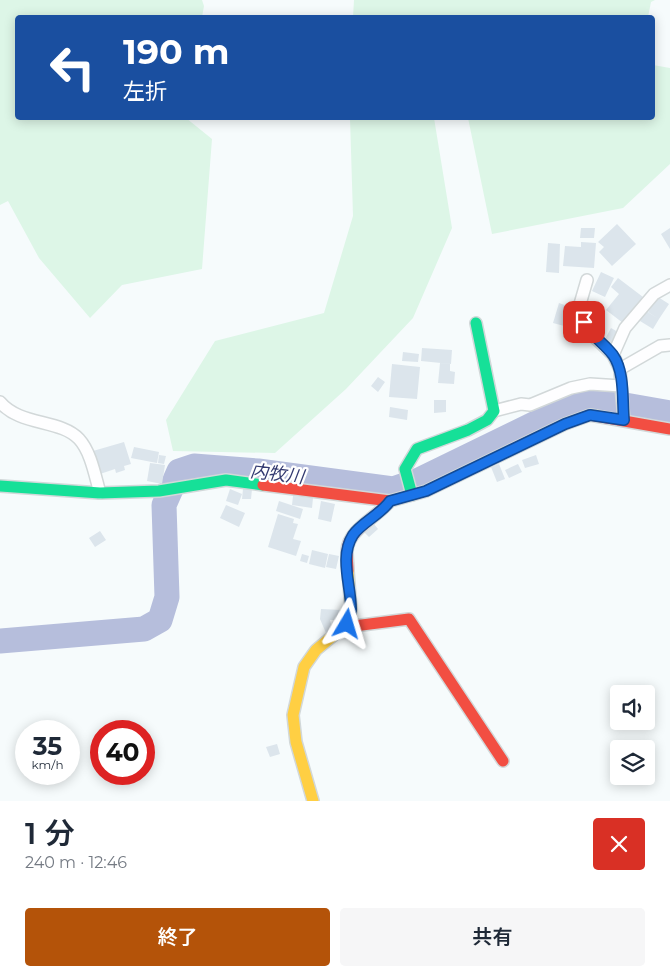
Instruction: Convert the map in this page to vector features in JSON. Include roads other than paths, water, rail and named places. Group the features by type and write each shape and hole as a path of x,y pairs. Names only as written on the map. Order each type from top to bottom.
{"street":[{"path":"587,280 578,311 590,333 613,355 620,369 624,417"},
{"path":"613,355 625,328 654,294 670,284"},
{"path":"476,322 494,411"},
{"path":"620,369 660,346 670,345"},
{"path":"411,492 405,469 417,450 488,420 494,411 521,404 530,405 571,388 590,384 622,389"},
{"path":"0,402 14,414 70,432 79,439 86,451 100,493"},
{"path":"0,486 100,493 158,490 226,480 390,501 411,492 426,491 565,424 590,415 624,417 670,429"},
{"path":"313,801 296,742 293,715 304,668 316,650 347,624 351,610 347,549 354,534 385,508 390,501"},
{"path":"347,624 354,626 409,619 503,761"}],"waterway":[{"name":"内牧川","path":"0,641 144,629 160,620 167,597 164,505 179,471 194,466 258,471 393,489 419,480 581,401 608,402 670,413"}]}
